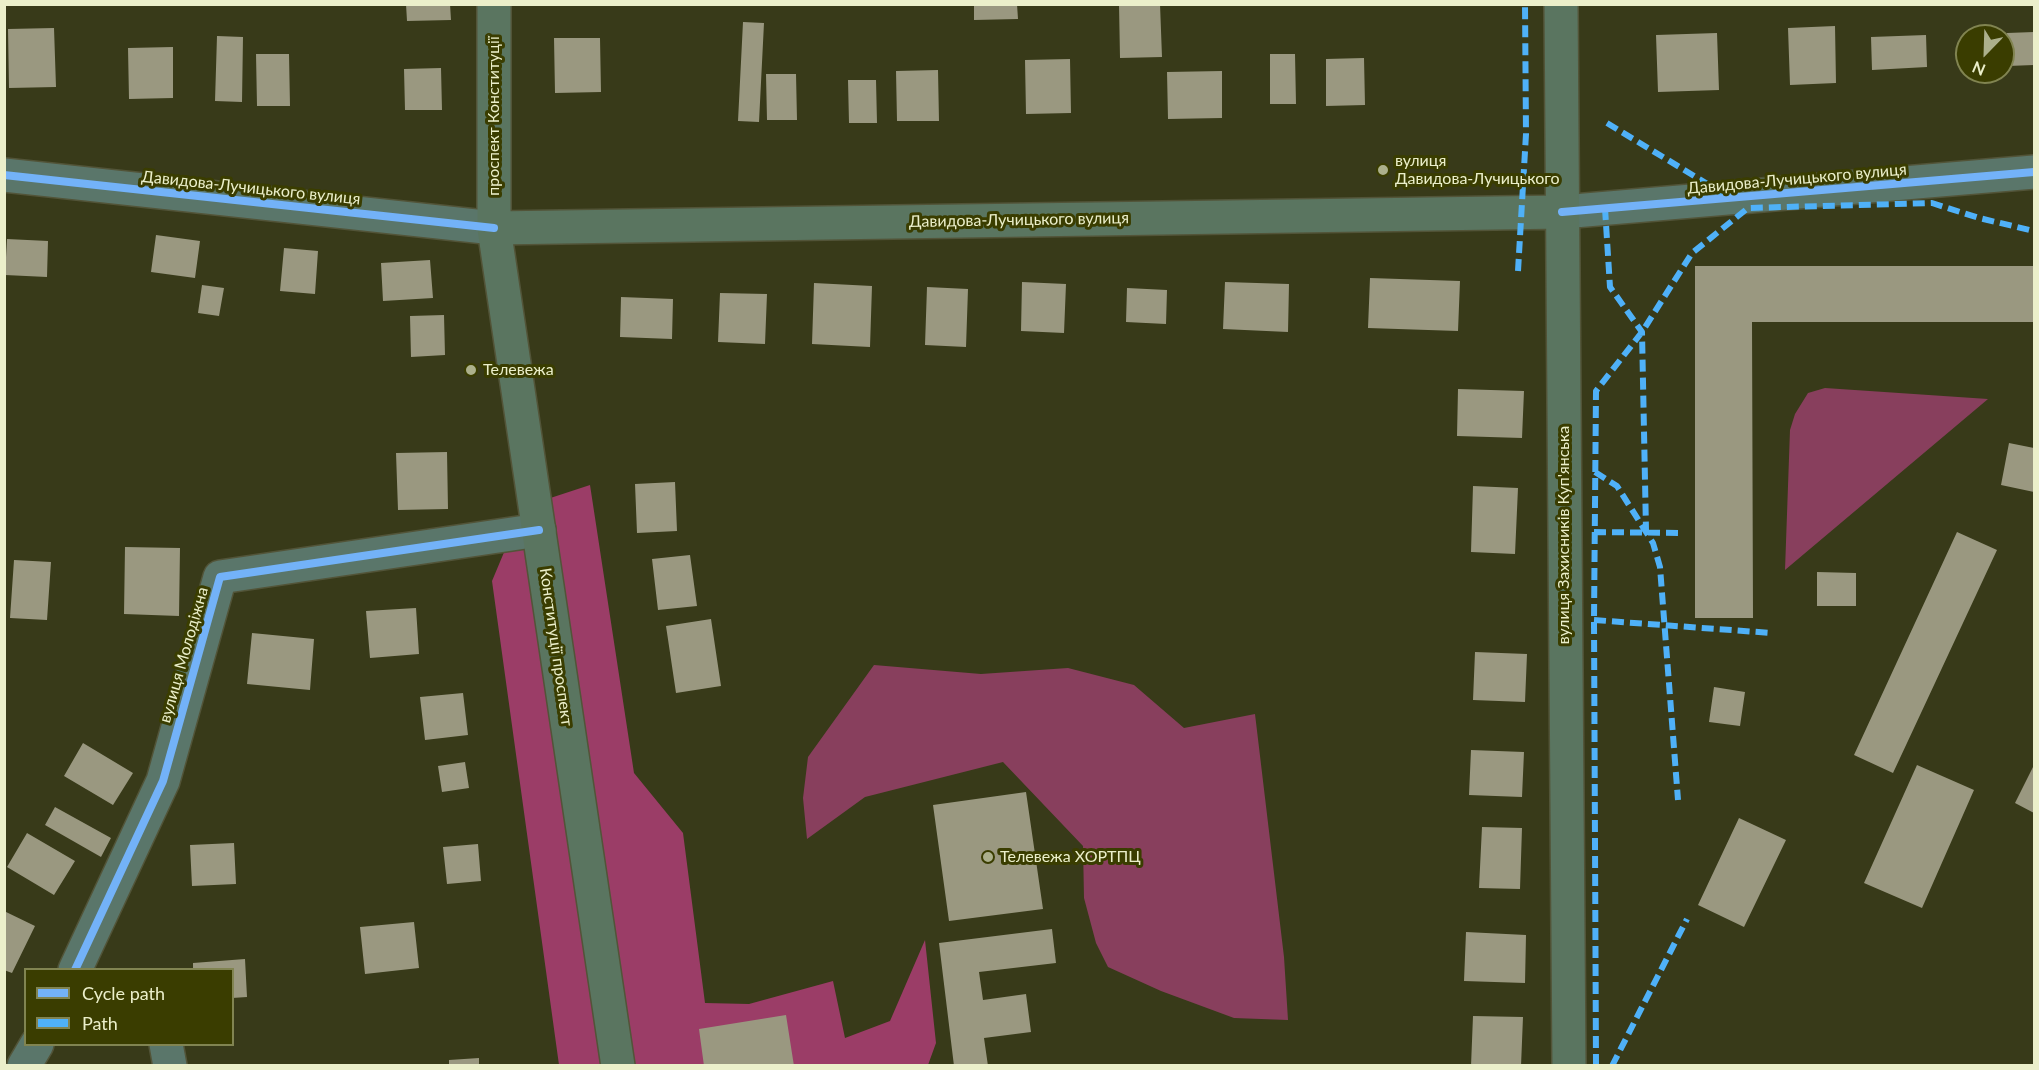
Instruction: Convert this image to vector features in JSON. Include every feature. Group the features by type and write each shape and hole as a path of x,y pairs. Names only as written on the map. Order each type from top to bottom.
{"main road":[{"name":"проспект Конституції","path":"494,4 494,228"},
{"name":"вулиця Захисників Куп'янська","path":"1561,4 1569,1065"},
{"name":"Давидова-Лучицького вулиця","path":"494,228 1562,212"},
{"name":"Конституції проспект","path":"494,228 618,1065"}],"street":[{"name":"Давидова-Лучицького вулиця","path":"1562,212 2034,172"},
{"name":"Давидова-Лучицького вулиця","path":"4,175 494,228"},
{"name":"вулиця Молодiжна","path":"87,965 163,781 220,577 539,531"},
{"path":"24,1065 36,1046"},
{"path":"166,1046 170,1065"}],"shaded area":[{"path":"1825,388 1988,399 1785,570 1790,430 1795,414 1808,393"},
{"path":"590,485 634,773 683,833 705,1003 749,1004 833,981 845,1038 890,1021 925,940 936,1043 928,1065 559,1065 492,581 523,507"},
{"path":"874,665 981,674 1068,668 1134,685 1184,728 1255,714 1284,957 1288,1020 1234,1018 1161,991 1108,967 1096,943 1084,898 1083,846 1003,762 865,797 807,839 803,798 808,757"}],"building":[{"path":"406,4 450,4 451,20 407,21"},
{"path":"974,4 1017,4 1018,19 974,20"},
{"path":"1119,4 1160,4 1162,57 1120,58"},
{"path":"743,22 764,23 759,122 738,121"},
{"path":"1835,26 1836,83 1790,85 1788,28"},
{"path":"54,28 56,87 9,88 8,29"},
{"path":"2034,32 2034,65 2015,66 2015,33"},
{"path":"1717,33 1719,90 1658,92 1656,35"},
{"path":"1926,35 1927,67 1872,70 1871,37"},
{"path":"217,36 243,37 242,102 215,101"},
{"path":"554,38 600,38 601,92 555,93"},
{"path":"173,47 173,98 129,99 128,48"},
{"path":"256,54 289,54 290,106 257,106"},
{"path":"1270,54 1295,54 1296,104 1270,104"},
{"path":"1364,58 1365,105 1326,106 1326,59"},
{"path":"1070,59 1071,113 1026,114 1025,60"},
{"path":"441,68 442,110 405,110 404,69"},
{"path":"938,70 939,121 897,121 896,71"},
{"path":"1222,71 1222,118 1168,119 1167,72"},
{"path":"766,74 796,74 797,120 767,120"},
{"path":"848,80 876,80 877,123 849,123"},
{"path":"156,235 200,241 195,278 151,272"},
{"path":"7,239 48,241 47,277 5,275"},
{"path":"284,248 318,251 315,294 280,291"},
{"path":"430,260 433,298 383,301 381,263"},
{"path":"1695,266 2034,266 2034,322 1752,322 1753,618 1695,618"},
{"path":"1370,278 1460,281 1458,331 1368,328"},
{"path":"1022,282 1066,284 1064,333 1021,331"},
{"path":"1225,282 1289,284 1288,332 1223,329"},
{"path":"814,283 872,286 870,347 812,344"},
{"path":"202,285 224,288 219,316 198,313"},
{"path":"927,287 968,289 966,347 925,345"},
{"path":"1127,288 1167,290 1166,324 1126,322"},
{"path":"720,293 767,294 765,344 718,342"},
{"path":"621,297 673,299 672,339 620,337"},
{"path":"444,315 445,355 411,357 410,316"},
{"path":"1458,389 1524,391 1522,438 1457,436"},
{"path":"2009,443 2034,448 2034,492 2001,485"},
{"path":"447,452 448,509 398,510 396,453"},
{"path":"675,482 677,531 637,533 635,484"},
{"path":"1473,486 1518,488 1515,554 1471,552"},
{"path":"1957,532 1997,550 1893,773 1854,755"},
{"path":"125,547 180,548 179,616 124,614"},
{"path":"690,555 697,606 658,610 652,559"},
{"path":"14,560 51,562 47,620 10,618"},
{"path":"1817,572 1856,573 1856,606 1817,606"},
{"path":"416,608 419,654 370,658 366,611"},
{"path":"711,619 721,686 676,693 666,626"},
{"path":"252,633 314,639 310,690 247,684"},
{"path":"1475,652 1527,654 1525,702 1473,700"},
{"path":"1714,687 1745,692 1740,726 1709,722"},
{"path":"463,693 468,735 425,740 420,697"},
{"path":"83,743 133,773 113,805 64,776"},
{"path":"1471,750 1524,752 1522,797 1469,795"},
{"path":"465,762 469,788 442,792 438,766"},
{"path":"1917,765 1974,790 1922,908 1864,883"},
{"path":"2034,765 2034,813 2015,803"},
{"name":"Телевежа ХОРТПЦ","path":"1026,792 1043,909 949,921 933,805"},
{"path":"55,807 111,838 101,857 45,825"},
{"path":"1739,818 1786,840 1744,927 1698,905"},
{"path":"1482,827 1522,828 1520,889 1479,888"},
{"path":"27,833 75,861 54,895 7,867"},
{"path":"234,843 236,884 192,886 190,845"},
{"path":"478,844 481,881 447,884 443,847"},
{"path":"4,911 35,926 12,973 4,970"},
{"path":"414,922 419,968 365,974 360,927"},
{"path":"1052,929 1056,963 979,972 983,1000 1026,994 1031,1032 984,1038 988,1066 954,1066 939,943"},
{"path":"1466,932 1526,935 1525,983 1464,981"},
{"path":"245,959 247,997 234,998 234,968 193,968 193,963"},
{"path":"786,1015 794,1066 704,1066 699,1029"},
{"path":"1473,1016 1523,1017 1521,1066 1471,1066"},
{"path":"479,1058 479,1066 449,1066 449,1060"}],"marked path":[{"path":"1518,271 1526,134 1525,4"},
{"path":"1607,123 1727,196"},
{"path":"1596,1066 1594,620 1596,391 1642,332 1692,253 1748,208 1932,203 1979,218 2034,231"},
{"path":"1605,208 1610,287 1642,332 1646,530"},
{"path":"1595,472 1617,486 1653,543 1660,567 1678,800"},
{"path":"1594,532 1683,533"},
{"path":"1594,620 1771,633"},
{"path":"1612,1066 1687,919"}],"cycle path":[{"path":"1562,212 2034,172"},
{"path":"4,175 494,228"},
{"path":"76,968 163,781 220,577 539,530"}],"place":[{"name":"вулиця Давидова-Лучицького","path":"1383,170"},
{"name":"Телевежа","path":"471,370"},
{"name":"Телевежа ХОРТПЦ","path":"988,857"}]}
